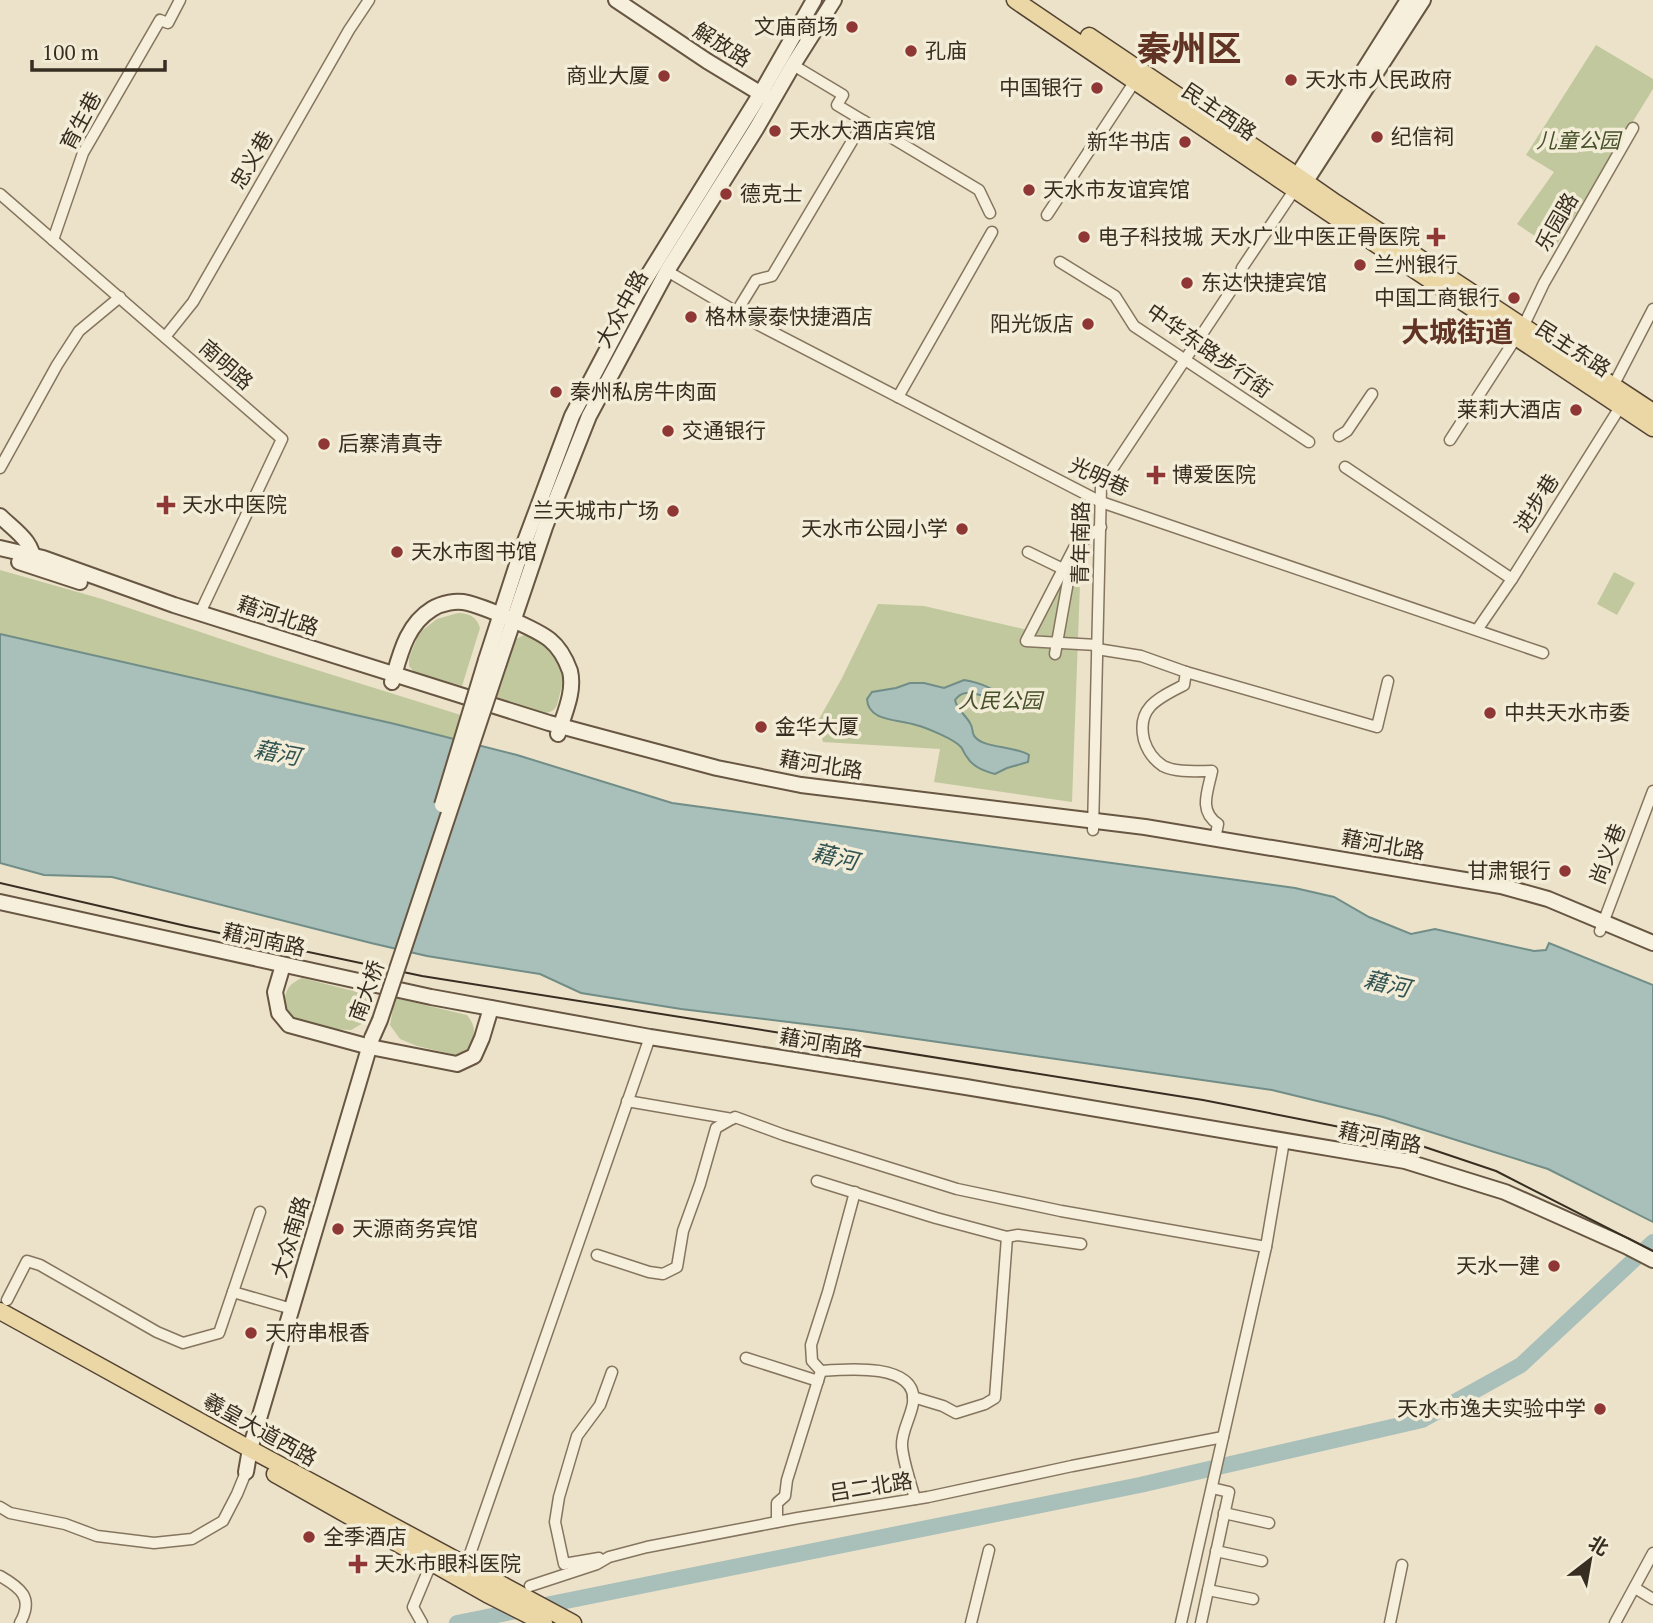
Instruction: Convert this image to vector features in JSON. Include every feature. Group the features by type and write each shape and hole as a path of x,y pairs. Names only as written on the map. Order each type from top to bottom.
{"main road":[{"name":"解放路","path":"616,0 707,61 767,97"},
{"name":"大众中路","path":"506,618 589,416 667,271 767,97 814,0"},
{"name":"大众中路","path":"493,662 572,416 637,293 767,97 793,65 834,0"},
{"name":"民主西路","path":"1015,0 1135,81 1299,182"},
{"name":"民主西路","path":"1034,0 1299,182"},
{"path":"1299,182 1408,0"},
{"path":"1299,182 1423,0"},
{"name":"民主东路","path":"1299,182 1617,396 1653,428"},
{"name":"民主东路","path":"1617,396 1653,412"},
{"path":"0,516 30,544 33,561"},
{"name":"藉河北路","path":"0,548 171,613 393,678"},
{"name":"藉河北路","path":"0,557 33,561 559,731 717,768 801,785 1092,826 1504,896 1653,943"},
{"path":"393,678 407,637 418,620 433,608 452,602 467,603 534,630 551,640 563,655 570,673 571,693 559,731"},
{"name":"南大桥","path":"371,1042 493,662"},
{"name":"藉河北路","path":"1092,826 1145,827 1501,886 1548,900 1653,952"},
{"name":"藉河南路","path":"0,902 430,997 650,1037 1405,1161 1505,1192 1653,1260"},
{"path":"284,965 275,992 279,1013 289,1025 457,1064 474,1056 491,1008"},
{"name":"大众南路","path":"248,1460 371,1042"},
{"name":"羲皇大道西路","path":"4,1306 248,1460 501,1585 540,1616"},
{"name":"羲皇大道西路","path":"0,1322 487,1594 540,1616"},
{"path":"540,1616 573,1623"}],"street":[{"name":"育生巷","path":"53,240 83,153 160,20 168,23 180,0"},
{"name":"忠义巷","path":"165,337 193,302 349,30 369,0"},
{"path":"793,65 843,95 837,105 979,190 990,213"},
{"path":"1047,215 1135,81"},
{"path":"737,312 756,280 772,276 864,121"},
{"name":"乐园路","path":"1450,440 1520,332 1544,283 1633,128"},
{"name":"青年南路","path":"1092,826 1101,486 1186,360 1299,182"},
{"name":"南明路","path":"0,194 282,439 200,613"},
{"path":"898,397 992,232"},
{"name":"中华东路步行街","path":"1060,262 1115,296 1134,326 1309,442"},
{"name":"光明巷","path":"667,271 737,312 1101,502 1543,653"},
{"path":"0,468 79,331 120,298"},
{"name":"进步巷","path":"1477,630 1512,579 1617,396 1653,309"},
{"path":"1339,436 1347,431 1372,394"},
{"path":"1345,467 1512,579"},
{"path":"1101,527 1074,548 1026,641 1056,649 1097,647 1140,656 1186,672 1377,727 1388,681"},
{"path":"1056,649 1074,548"},
{"path":"1028,552 1063,569"},
{"path":"1186,672 1184,685 1158,698 1146,711 1141,725 1147,749 1163,766 1175,770 1212,771 1205,809 1210,818 1218,824 1215,839"},
{"name":"尚义巷","path":"1601,927 1653,791"},
{"path":"470,1554 650,1037"},
{"path":"626,1101 732,1119"},
{"path":"597,1255 649,1272 663,1274 677,1267 683,1231 716,1128 735,1117 957,1189 1061,1211 1266,1247"},
{"path":"1181,1623 1266,1247 1284,1141"},
{"path":"817,1181 1007,1237 1018,1235 1081,1244"},
{"path":"777,1522 777,1503 785,1496 787,1480 820,1376 812,1361 811,1345 855,1192"},
{"path":"4,1306 27,1261 40,1265 157,1332 183,1343 219,1334 260,1212"},
{"path":"913,1397 956,1413 995,1398 1007,1237"},
{"path":"233,1292 292,1309"},
{"path":"746,1358 820,1376 861,1368 892,1374 906,1382 911,1389 913,1405 902,1444 915,1499"},
{"path":"609,1557 564,1564 555,1522 576,1436 600,1405 612,1372"},
{"name":"吕二北路","path":"530,1586 597,1564 609,1557 647,1547 1222,1441"},
{"path":"0,1507 10,1513 65,1524 97,1536 154,1543 192,1539 223,1521 237,1494 248,1460"},
{"path":"1201,1623 1229,1492 1213,1483"},
{"path":"1224,1513 1269,1523"},
{"path":"971,1623 989,1550"},
{"path":"1216,1551 1262,1561"},
{"path":"1615,1623 1653,1553"},
{"path":"1390,1623 1402,1565"},
{"path":"422,1623 413,1607 428,1571"},
{"path":"0,1576 22,1592 26,1608 20,1623"},
{"path":"1635,1588 1653,1599"},
{"path":"1208,1590 1253,1600"}],"green space":[{"name":"儿童公园","path":"1596,45 1653,79 1653,89 1554,249 1517,224 1554,172 1526,155"},
{"name":"人民公园","path":"1073,553 1081,557 1072,802 934,782 940,749 823,742 818,721 878,604 924,606 1032,631"},
{"path":"0,570 102,599 464,716 457,739 0,634"},
{"path":"1614,572 1635,583 1617,615 1597,604"},
{"path":"458,613 472,617 480,628 462,686 414,672 409,666 409,658 419,633 437,619"},
{"path":"526,634 537,636 556,657 564,678 557,705 548,713 497,697 516,639"},
{"path":"302,978 373,996 365,1022 351,1030 331,1029 293,1018 284,1007 285,997 290,986"},
{"path":"395,998 467,1015 474,1031 469,1048 456,1055 400,1039 390,1025"}],"water":[{"name":"藉河","path":"0,634 395,724 517,755 672,803 1295,888 1334,897 1369,917 1411,934 1435,929 1534,951 1546,950 1549,943 1653,985 1653,1222 1548,1169 1383,1117 1272,1090 581,993 540,974 427,956 112,877 44,875 0,863"},
{"path":"964,680 988,688 999,696 964,693 955,700 971,725 974,736 986,744 1023,752 1029,755 1028,762 995,774 979,768 958,744 947,737 921,726 878,716 869,706 867,699 872,692 910,683 944,688"}],"waterway":[{"path":"457,1623 1140,1485 1422,1420 1521,1365 1653,1242"}],"tram line":[{"path":"0,883 422,976 1203,1100 1401,1139 1496,1171 1653,1251"}],"place":[{"name":"文庙商场","path":"852,27"},
{"name":"孔庙","path":"911,51"},
{"name":"商业大厦","path":"664,76"},
{"name":"天水市人民政府","path":"1291,80"},
{"name":"中国银行","path":"1097,88"},
{"name":"天水大酒店宾馆","path":"775,131"},
{"name":"纪信祠","path":"1377,137"},
{"name":"新华书店","path":"1185,142"},
{"name":"天水市友谊宾馆","path":"1029,190"},
{"name":"德克士","path":"726,194"},
{"name":"电子科技城","path":"1084,237"},
{"name":"天水广业中医正骨医院","path":"1436,237"},
{"name":"兰州银行","path":"1360,265"},
{"name":"东达快捷宾馆","path":"1187,283"},
{"name":"中国工商银行","path":"1514,298"},
{"name":"格林豪泰快捷酒店","path":"691,317"},
{"name":"阳光饭店","path":"1088,324"},
{"name":"秦州私房牛肉面","path":"556,392"},
{"name":"莱莉大酒店","path":"1576,410"},
{"name":"交通银行","path":"668,431"},
{"name":"后寨清真寺","path":"324,444"},
{"name":"博爱医院","path":"1156,475"},
{"name":"天水中医院","path":"166,505"},
{"name":"兰天城市广场","path":"673,511"},
{"name":"天水市公园小学","path":"962,529"},
{"name":"天水市图书馆","path":"397,552"},
{"name":"中共天水市委","path":"1490,713"},
{"name":"金华大厦","path":"761,727"},
{"name":"甘肃银行","path":"1565,871"},
{"name":"天源商务宾馆","path":"338,1229"},
{"name":"天水一建","path":"1554,1266"},
{"name":"天府串根香","path":"251,1333"},
{"name":"天水市逸夫实验中学","path":"1600,1409"},
{"name":"全季酒店","path":"309,1537"},
{"name":"天水市眼科医院","path":"358,1564"}],"district":[{"name":"秦州区","path":"1189,49"},
{"name":"大城街道","path":"1457,332"}]}
